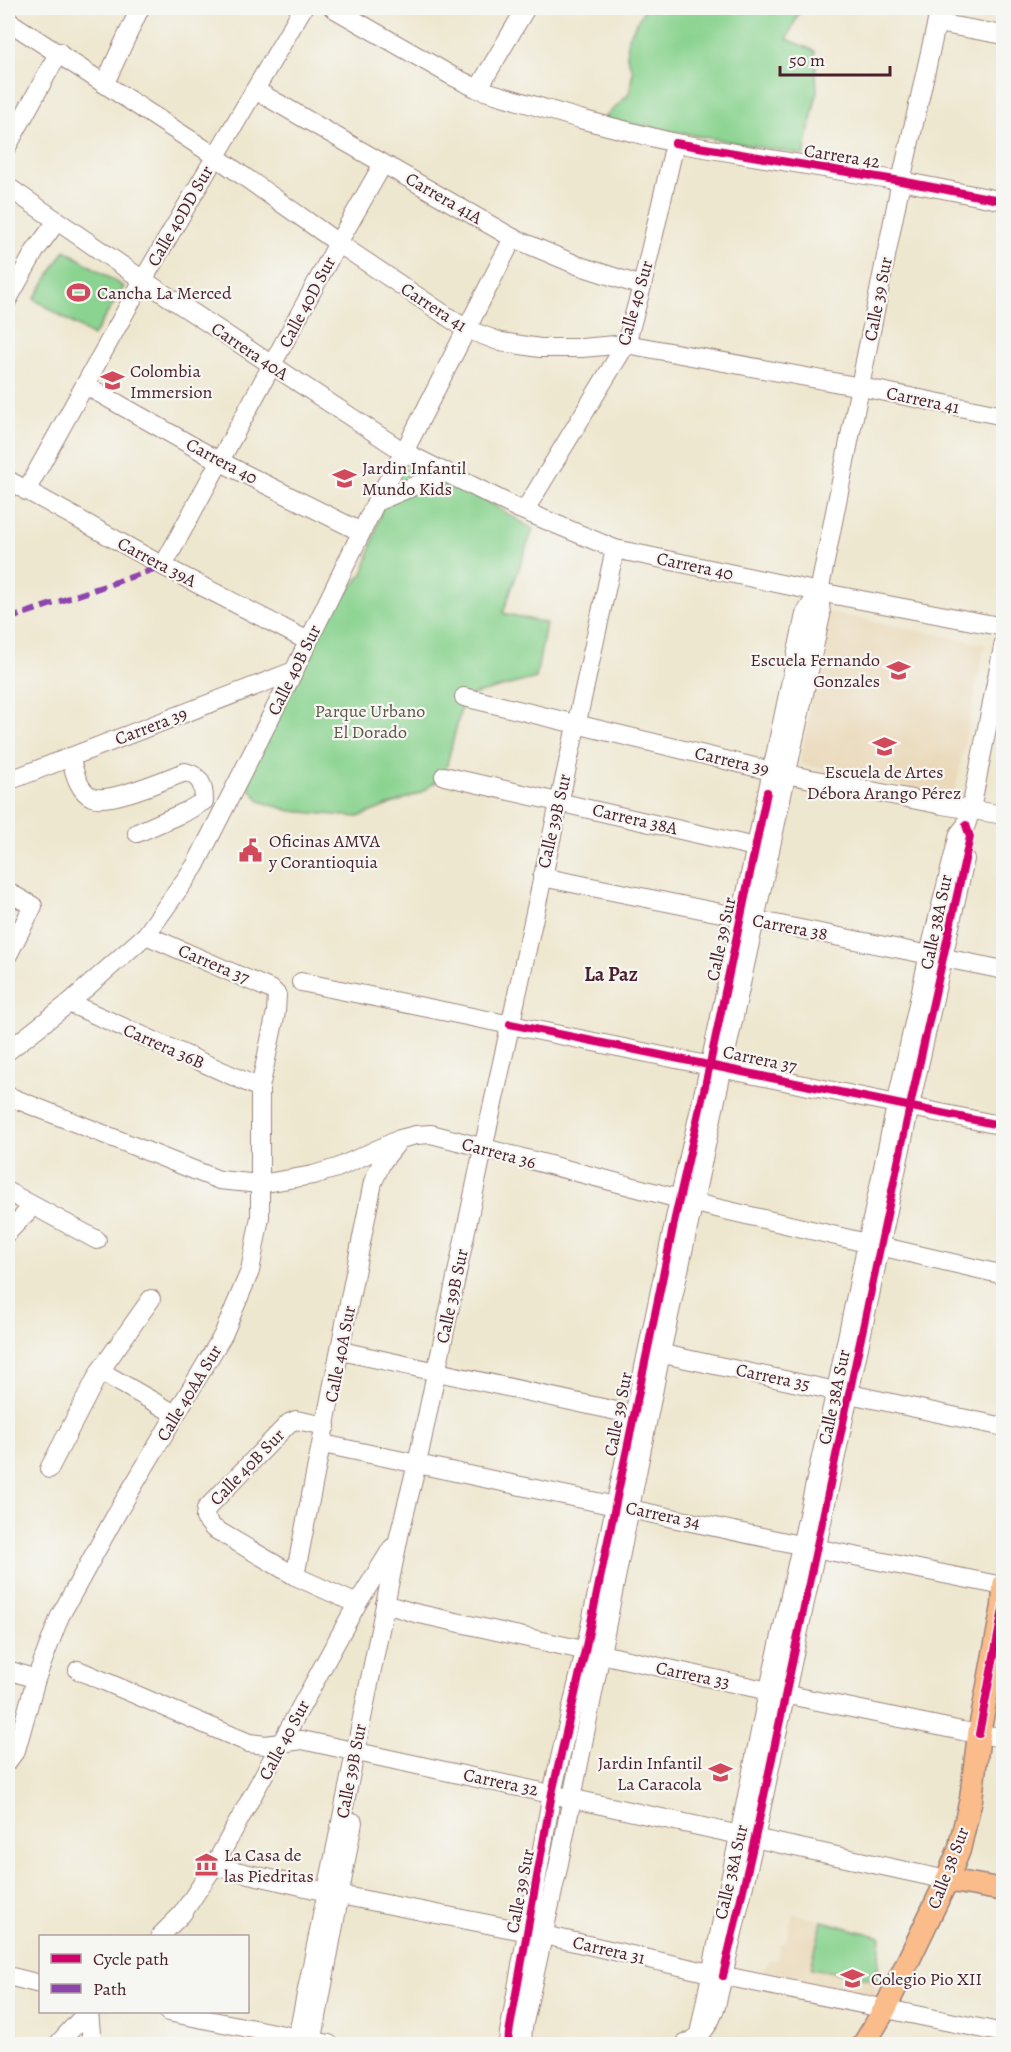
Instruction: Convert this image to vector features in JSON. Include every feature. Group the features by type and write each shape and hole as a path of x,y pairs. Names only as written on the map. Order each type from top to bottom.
{"main road":[{"name":"Calle 38 Sur","path":"864,2044 885,2009 946,1880 966,1822 974,1770 996,1734 1003,1595"},
{"name":"Carrera 32","path":"946,1880 1004,1890"}],"street":[{"path":"8,20 15,8"},
{"path":"105,83 140,8"},
{"name":"Calle 40DD Sur","path":"26,491 143,280 303,8"},
{"name":"Carrera 42","path":"333,8 478,89 580,119 675,143 902,181 1004,201"},
{"path":"478,89 526,8"},
{"path":"939,15 1004,34"},
{"name":"Calle 39 Sur","path":"508,2044 572,1797 593,1653 654,1352 779,772 804,614 819,592 902,181 939,15"},
{"name":"Carrera 41","path":"8,20 215,156 338,243 466,329 501,342 540,348 582,348 626,344 1004,416"},
{"path":"8,145 59,52"},
{"name":"Carrera 41A","path":"255,90 513,238 577,265 642,286"},
{"name":"Calle 40 Sur","path":"525,510 626,344 642,286 675,143"},
{"name":"Calle 40D Sur","path":"163,566 383,164"},
{"name":"Carrera 40A","path":"8,187 143,280 404,452"},
{"path":"8,299 35,251 57,221"},
{"name":"Calle 40B Sur","path":"8,1051 69,1003 146,935 195,866 294,671 376,502 404,452 513,238"},
{"name":"Carrera 40","path":"85,385 219,461 361,532"},
{"name":"Carrera 40","path":"404,452 525,510 615,549 819,592 1004,627"},
{"path":"376,502 447,472"},
{"name":"Carrera 39A","path":"8,480 163,566 308,641"},
{"name":"Calle 39B Sur","path":"309,2043 333,1894 390,1605 399,1536 417,1464 510,1024 615,549"},
{"name":"Calle 38A Sur","path":"691,2042 711,2021 716,1974 903,1105 936,956 970,837 968,817 1004,642"},
{"name":"Carrera 39","path":"8,781 294,671"},
{"name":"Carrera 39","path":"464,697 968,817 1004,815"},
{"path":"70,757 81,787 92,796 111,798 185,772 194,774 204,786 204,801 137,833"},
{"name":"Calle 39 Sur","path":"748,919 755,847 779,772"},
{"name":"Carrera 38A","path":"444,776 755,847"},
{"name":"Carrera 38","path":"542,877 1004,970"},
{"path":"8,892 33,906 8,955"},
{"name":"Carrera 37","path":"146,935 272,990 278,998"},
{"name":"Carrera 37","path":"302,982 1004,1126"},
{"name":"Calle 40AA Sur","path":"8,1761 16,1750 36,1679 60,1616 117,1513 223,1335 250,1271 260,1217 260,1088 278,998"},
{"name":"Carrera 36B","path":"69,1003 260,1088"},
{"name":"Carrera 36","path":"8,1096 219,1180 260,1184 313,1175 337,1168 400,1139 432,1134 483,1149 873,1246 1004,1275"},
{"name":"Calle 40A Sur","path":"295,1576 373,1182 382,1162 400,1139"},
{"path":"8,1191 97,1240"},
{"path":"8,1232 33,1206"},
{"path":"49,1469 100,1371 151,1299"},
{"path":"341,1351 641,1416"},
{"name":"Carrera 35","path":"654,1352 1004,1427"},
{"path":"100,1371 176,1414"},
{"name":"Calle 40B Sur","path":"295,1576 213,1528 204,1513 289,1423 296,1420 324,1435"},
{"name":"Carrera 34","path":"324,1435 417,1464 808,1547 1003,1595"},
{"name":"Calle 40 Sur","path":"161,1935 182,1914 214,1866 357,1604 399,1536"},
{"path":"295,1576 357,1604"},
{"name":"Carrera 33","path":"390,1605 776,1693 996,1734"},
{"name":"Calle 39 Sur","path":"522,2044 552,1793 593,1653"},
{"path":"8,1670 36,1679"},
{"name":"Carrera 32","path":"78,1670 249,1743 266,1745 302,1740 946,1880"},
{"name":"Carrera 31","path":"214,1866 333,1894 536,1933 716,1974 1004,2033"},
{"path":"8,1976 39,1984"},
{"path":"58,2044 87,2013"},
{"path":"88,2013 92,2044"},
{"path":"173,2013 309,2043"}],"shaded area":[{"path":"826,612 985,644 954,797 800,764"},
{"path":"793,1913 881,1937 875,1998 760,1976 769,1960 777,1959 781,1943 785,1943"}],"green space":[{"path":"645,8 801,8 787,39 815,51 817,92 804,155 603,119 629,94 633,71 627,57 628,38"},
{"name":"Cancha La Merced","path":"65,250 124,287 93,336 34,299"},
{"name":"Parque Urbano El Dorado","path":"424,462 533,529 503,613 546,623 536,678 464,697 444,776 420,793 358,817 291,811 260,801 249,788 249,772 308,641 364,572 391,476"},
{"path":"822,1921 881,1937 877,1980 811,1968"}],"marked path":[{"path":"8,619 163,566"}],"cycle path":[{"path":"675,143 901,181 1004,201"},
{"path":"508,2044 552,1793 585,1651 767,792"},
{"path":"723,1976 757,1829 910,1106 970,837 966,825"},
{"path":"510,1024 1004,1126"},
{"path":"979,1734 1004,1604"}],"place":[{"name":"Cancha La Merced","path":"79,293"},
{"name":"Colombia Immersion","path":"112,381"},
{"name":"Jardin Infantil Mundo Kids","path":"344,478"},
{"name":"Escuela Fernando Gonzales","path":"898,670"},
{"name":"Escuela de Artes Débora Arango Pérez","path":"884,746"},
{"name":"Oficinas AMVA y Corantioquia","path":"251,851"},
{"name":"Jardin Infantil La Caracola","path":"720,1773"},
{"name":"La Casa de las Piedritas","path":"206,1865"},
{"name":"Colegio Pio XII","path":"853,1979"}],"district":[{"name":"La Paz","path":"611,974"}]}
